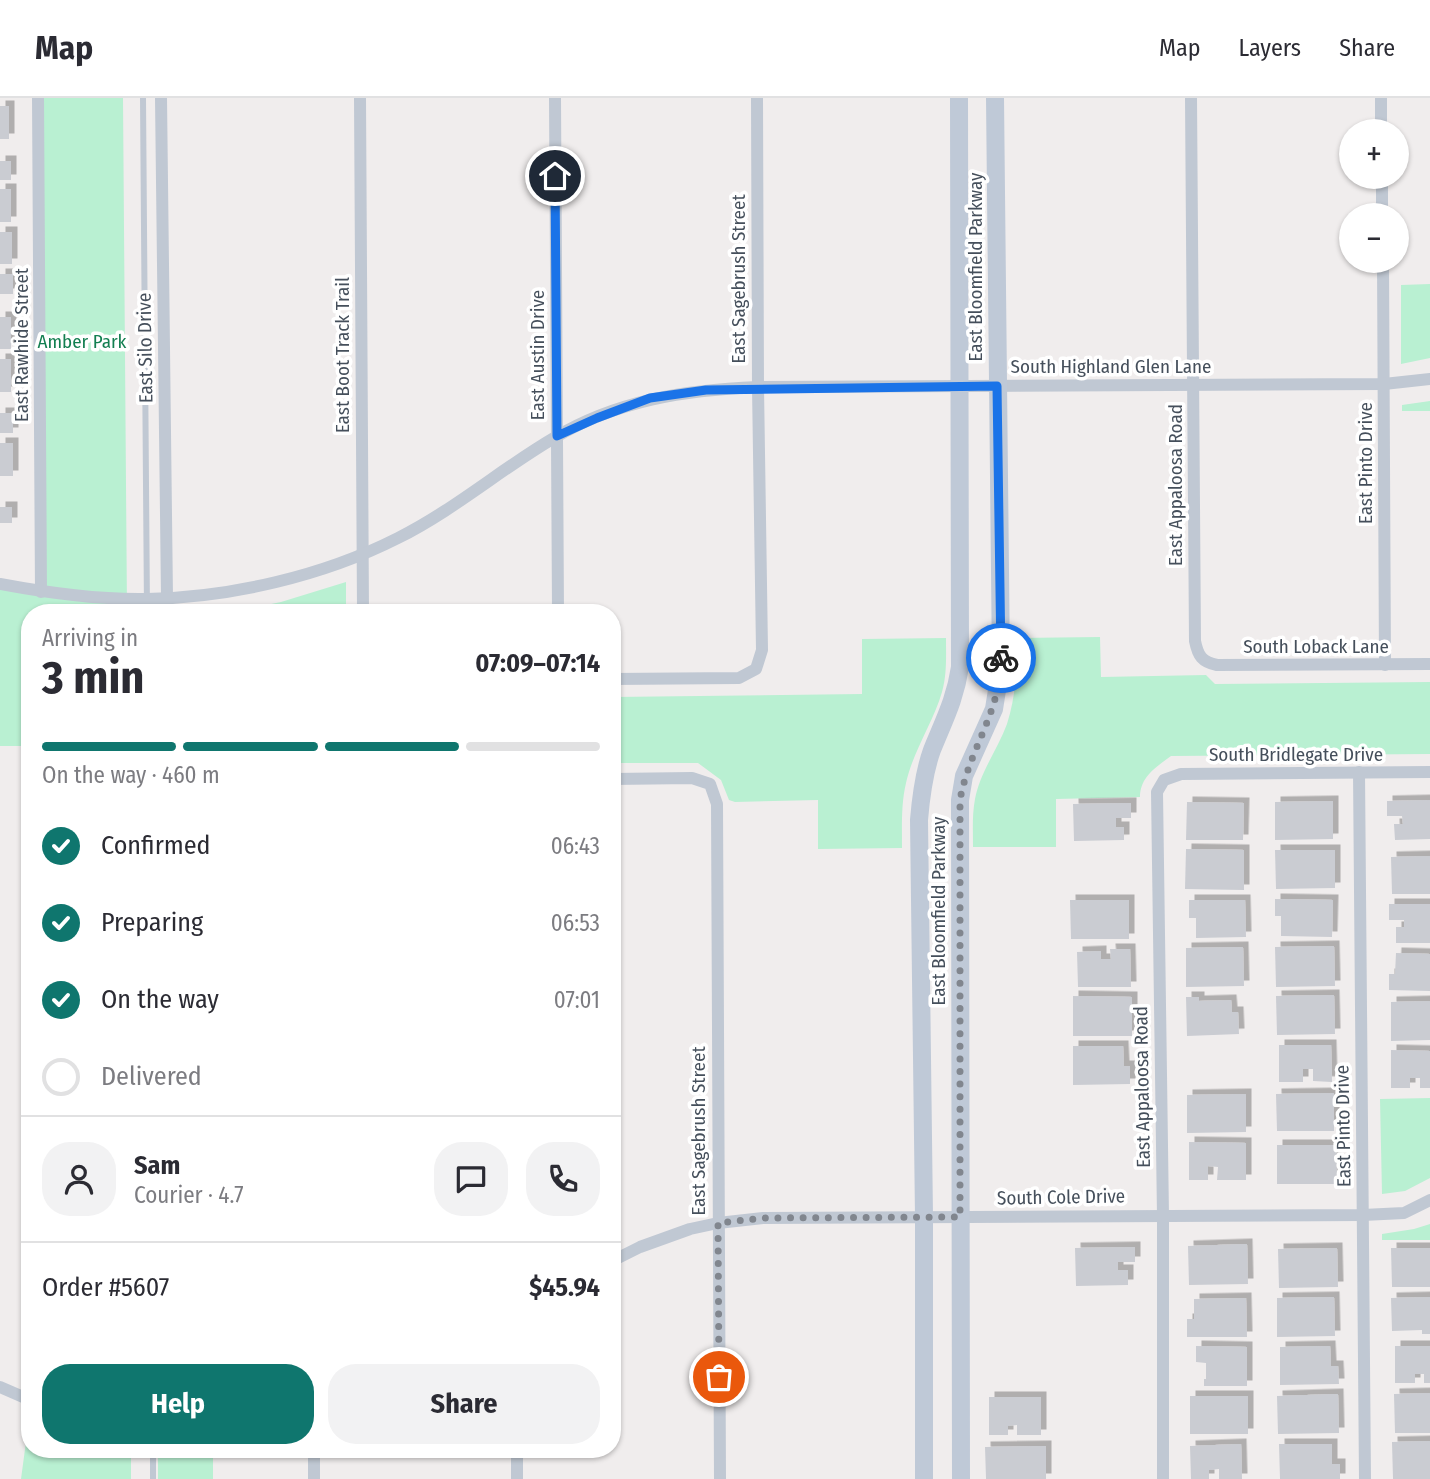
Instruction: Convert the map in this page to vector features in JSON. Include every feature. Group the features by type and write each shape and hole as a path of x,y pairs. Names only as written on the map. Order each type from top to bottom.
{"street":[{"name":"East Rawhide Street","path":"38,98 41,592"},
{"name":"East Silo Drive","path":"161,98 167,598"},
{"name":"East Boot Track Trail","path":"360,98 363,604"},
{"name":"East Austin Drive","path":"555,98 558,604"},
{"name":"East Sagebrush Street","path":"621,679 739,678 756,669 762,650 757,98"},
{"name":"East Bloomfield Parkway","path":"924,1479 919,820 921,795 932,751 953,703 960,667 959,98"},
{"name":"East Bloomfield Parkway","path":"961,1479 960,800 964,776 994,709 1001,665 995,98"},
{"name":"East Appaloosa Road","path":"1191,98 1195,641 1202,660"},
{"path":"1381,98 1381,119"},
{"name":"East Pinto Drive","path":"1383,273 1385,665"},
{"name":"South Highland Glen Lane","path":"152,604 167,598 238,589 284,579 363,553 398,538 448,509 557,436 650,398 706,390 758,387 1384,384 1430,379"},
{"name":"South Highland Glen Lane","path":"0,584 132,604"},
{"name":"South Loback Lane","path":"1202,660 1217,665 1430,664"},
{"name":"East Pinto Drive","path":"1359,772 1365,1479"},
{"name":"South Bridlegate Drive","path":"1164,780 1181,774 1430,772"},
{"name":"East Sagebrush Street","path":"621,779 692,778 709,784 717,804 720,1479"},
{"name":"East Appaloosa Road","path":"1163,1479 1163,1216 1157,792 1164,780"},
{"name":"South Cole Drive","path":"621,1256 640,1247 718,1223 763,1218 1363,1215 1404,1213 1430,1200"},
{"path":"0,1387 21,1396"},
{"path":"314,1458 314,1479"},
{"path":"517,1458 517,1479"}],"lane":[{"path":"143,98 147,604"},
{"path":"153,1458 153,1479"}],"green space":[{"name":"Amber Park","path":"38,98 123,98 127,604 21,604 21,746 0,746 0,584 41,591"},
{"path":"1430,284 1430,358 1401,364 1401,285"},
{"path":"1430,401 1430,411 1402,411 1402,405"},
{"path":"346,582 346,604 271,604"},
{"path":"1100,637 1101,677 1206,675 1215,684 1430,682 1430,754 1171,756 1146,778 1140,797 1056,799 1056,847 973,847 973,811 977,789 1007,724 1012,703 1017,638"},
{"path":"946,638 942,692 906,783 902,848 818,849 818,800 735,802 729,800 721,780 698,763 621,763 621,697 862,694 862,639"},
{"path":"1430,1098 1430,1178 1405,1191 1382,1194 1380,1099"},
{"path":"1430,1224 1430,1240 1382,1240 1382,1234"},
{"path":"24,1458 131,1458 131,1479 21,1479"},
{"path":"158,1458 213,1458 213,1479 158,1479"}],"building":[{"path":"0,106 9,106 9,139 0,139"},
{"path":"0,161 11,161 11,180 0,180"},
{"path":"0,189 11,189 11,222 0,222"},
{"path":"0,232 12,232 12,264 0,264"},
{"path":"0,274 13,274 13,294 0,294"},
{"path":"0,317 11,317 11,349 0,349"},
{"path":"0,359 11,359 11,392 0,392"},
{"path":"0,413 13,413 13,433 0,433"},
{"path":"0,443 13,443 13,476 0,476"},
{"path":"0,507 12,507 12,523 0,523"},
{"path":"1430,800 1430,839 1395,840 1394,824 1403,824 1402,816 1387,816 1387,801"},
{"path":"1333,801 1333,839 1275,840 1275,802"},
{"path":"1187,802 1244,803 1243,840 1186,840"},
{"path":"1131,803 1131,818 1116,818 1116,827 1124,827 1124,840 1074,841 1073,804"},
{"path":"1186,849 1244,850 1244,890 1185,889"},
{"path":"1275,850 1335,850 1335,888 1276,889"},
{"path":"1430,856 1430,894 1392,894 1391,857"},
{"path":"1275,899 1333,900 1332,937 1281,936 1281,916 1275,916"},
{"path":"1070,900 1129,900 1129,939 1071,939"},
{"path":"1189,900 1245,900 1246,937 1196,938 1196,918 1189,918"},
{"path":"1389,904 1430,904 1430,943 1396,943 1396,927 1404,927 1404,920 1389,920"},
{"path":"1334,946 1335,986 1276,987 1275,947"},
{"path":"1243,947 1244,986 1186,987 1186,948"},
{"path":"1110,949 1130,949 1131,987 1078,987 1077,952 1101,951 1101,959 1111,959"},
{"path":"1396,953 1430,954 1430,991 1389,990 1389,974 1395,974"},
{"path":"1334,995 1335,1034 1277,1035 1276,996"},
{"path":"1073,996 1132,997 1132,1036 1073,1036"},
{"path":"1186,997 1199,997 1199,1001 1231,1000 1232,1012 1238,1012 1239,1034 1187,1036"},
{"path":"1430,1001 1430,1040 1391,1041 1391,1002"},
{"path":"1279,1045 1331,1045 1332,1082 1313,1081 1313,1069 1303,1069 1303,1082 1279,1082"},
{"path":"1073,1046 1123,1046 1124,1066 1130,1066 1130,1084 1073,1085"},
{"path":"1391,1050 1430,1051 1430,1088 1420,1088 1420,1078 1410,1078 1410,1088 1391,1088"},
{"path":"1334,1093 1334,1131 1277,1131 1276,1094"},
{"path":"1246,1094 1246,1132 1187,1133 1187,1095"},
{"path":"1189,1142 1246,1143 1246,1180 1217,1180 1218,1167 1208,1166 1208,1180 1189,1180"},
{"path":"1277,1145 1336,1145 1337,1184 1277,1184"},
{"path":"1247,1244 1248,1284 1189,1285 1188,1246"},
{"path":"1135,1247 1135,1262 1118,1262 1118,1270 1128,1270 1128,1285 1076,1286 1075,1248"},
{"path":"1337,1248 1338,1287 1279,1288 1278,1249"},
{"path":"1391,1248 1430,1248 1430,1287 1392,1287"},
{"path":"1334,1297 1335,1336 1277,1337 1277,1298"},
{"path":"1430,1297 1430,1334 1422,1334 1422,1330 1392,1331 1391,1298"},
{"path":"1246,1298 1247,1337 1187,1337 1187,1319 1194,1319 1194,1299"},
{"path":"1196,1346 1247,1347 1247,1386 1204,1386 1206,1363 1196,1362"},
{"path":"1330,1346 1331,1366 1338,1366 1339,1384 1280,1385 1280,1347"},
{"path":"1395,1346 1430,1346 1430,1383 1424,1383 1424,1374 1415,1374 1415,1383 1395,1383"},
{"path":"1430,1393 1430,1433 1395,1433 1394,1394"},
{"path":"1338,1394 1339,1433 1278,1434 1277,1396"},
{"path":"1190,1396 1248,1396 1248,1434 1190,1434"},
{"path":"989,1397 1041,1397 1041,1435 1017,1435 1017,1425 1008,1426 1008,1435 989,1435"},
{"path":"1430,1441 1430,1479 1393,1479 1392,1442"},
{"path":"1241,1444 1242,1479 1219,1479 1219,1469 1209,1470 1209,1479 1191,1479 1190,1446"},
{"path":"1279,1444 1332,1444 1332,1464 1340,1464 1340,1479 1280,1479"},
{"path":"1046,1446 1046,1479 986,1479 985,1447"}],"way so far":[{"path":"719,1377 718,1223 763,1218 960,1217 958,827 964,776 994,709 1001,658"}],"route":[{"path":"555,176 557,436 650,398 706,390 758,387 997,386 1001,658"}]}
